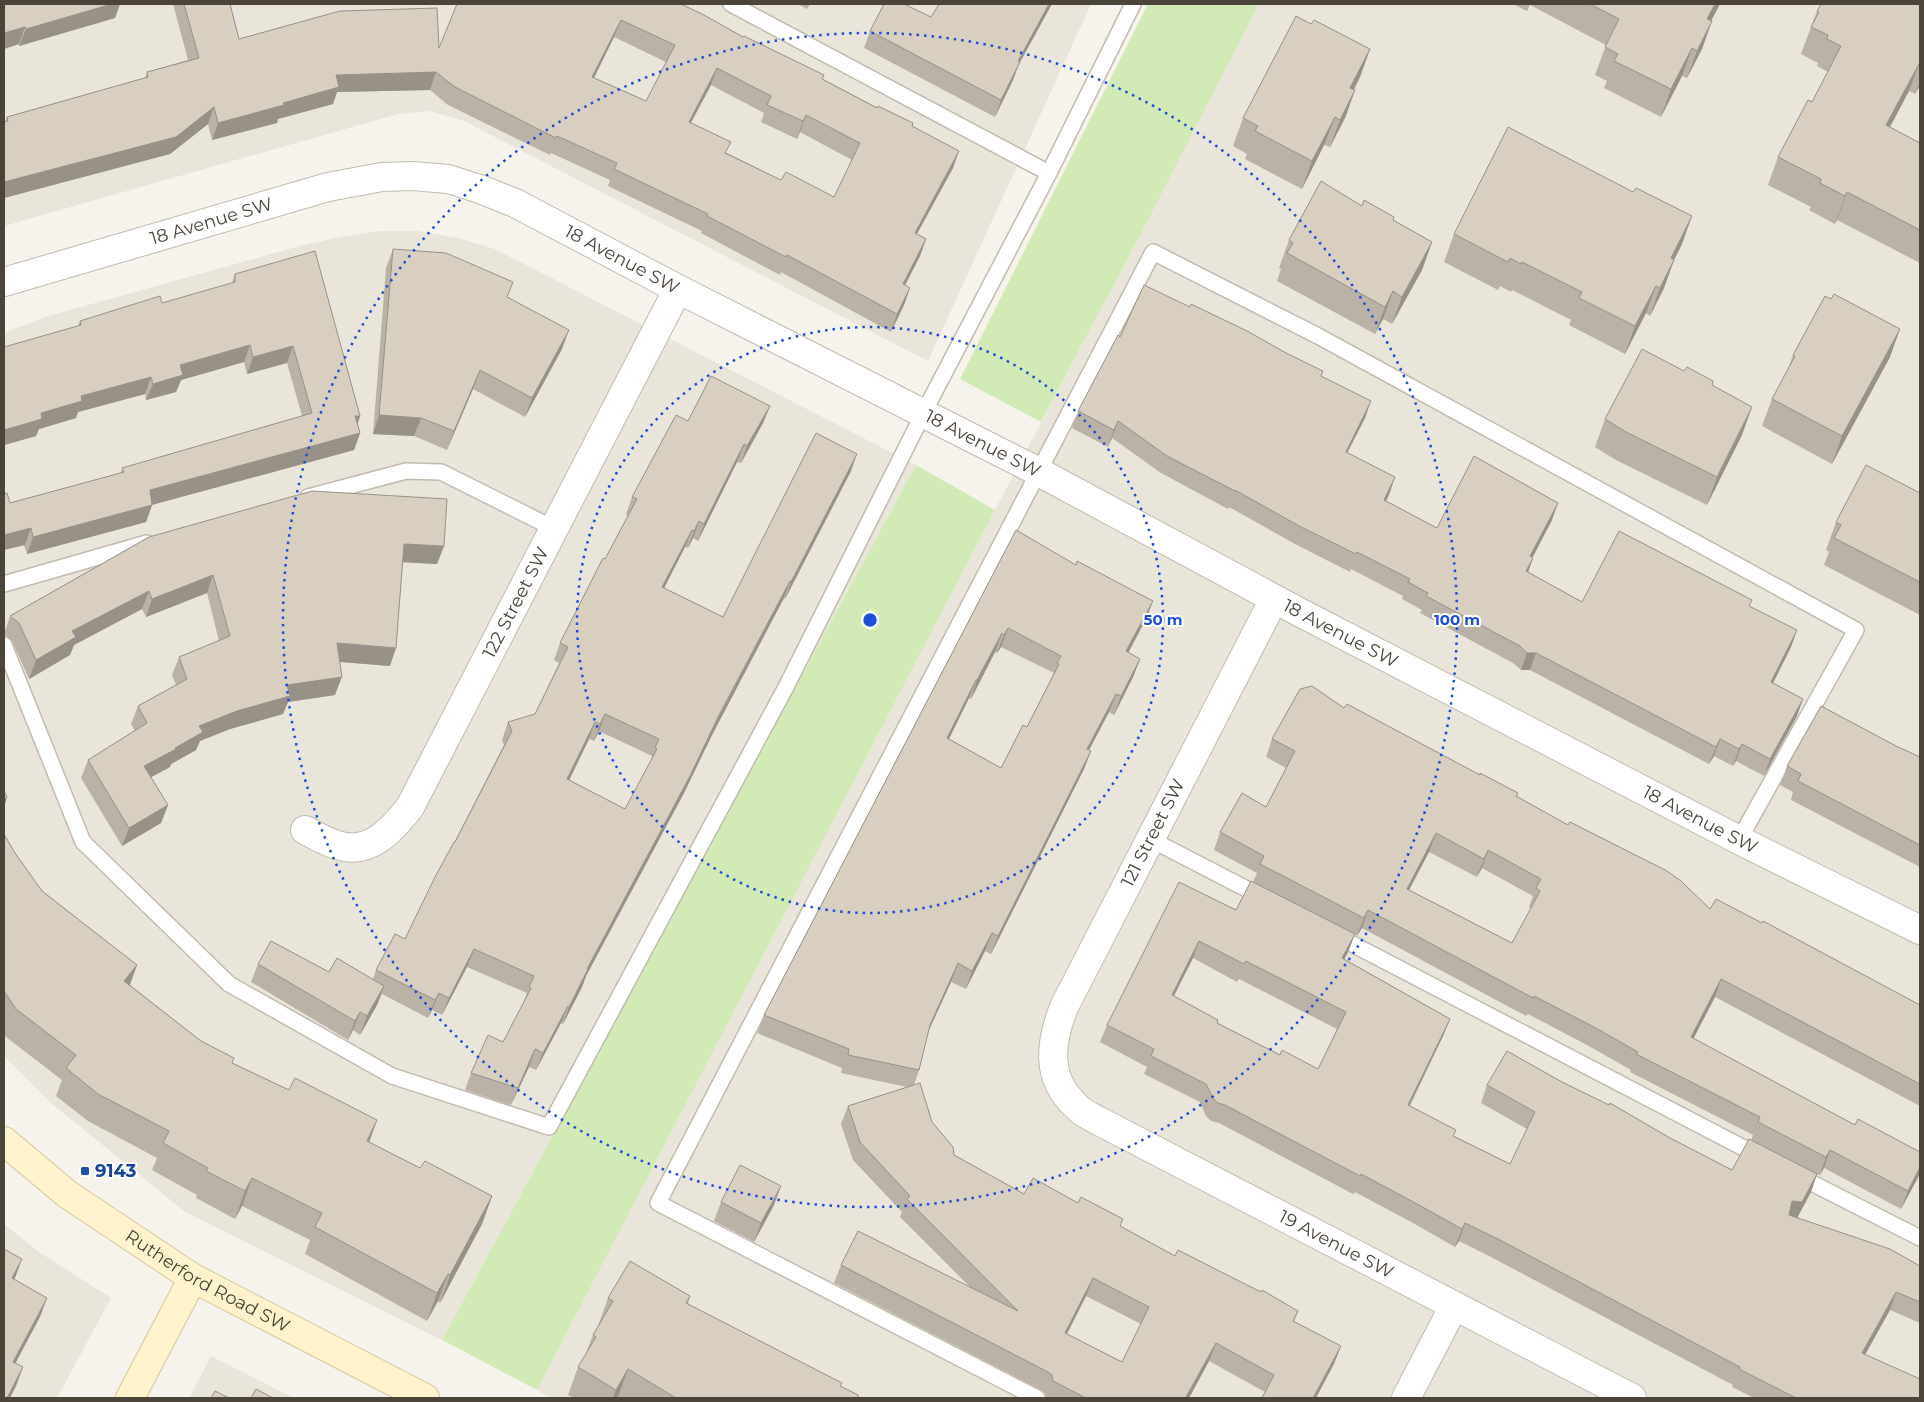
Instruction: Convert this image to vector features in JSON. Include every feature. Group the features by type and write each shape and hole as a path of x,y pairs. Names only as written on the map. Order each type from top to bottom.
{"street":[{"name":"18 Avenue SW","path":"4,282 328,187 382,177 414,176 448,180 480,188 515,203 678,289 1037,471 1274,599 1739,840 1920,930"},
{"name":"122 Street SW","path":"305,830 336,845 360,847 374,842 389,832 410,807 678,289"},
{"name":"121 Street SW","path":"1055,1074 1053,1040 1064,1007 1274,599"},
{"name":"19 Avenue SW","path":"1055,1074 1064,1094 1078,1109 1632,1398"},
{"name":"Rutherford Road SW","path":"4,1141 67,1194 193,1278 425,1398"},
{"path":"130,1398 193,1278"},
{"path":"1406,1398 1454,1306"}],"lane":[{"path":"731,4 1049,173"},
{"path":"4,645 83,842 228,984 392,1076 550,1127 786,687 923,414 1049,173 1133,4"},
{"path":"1037,1398 658,1203 1037,471 1153,252 1318,336 1856,630 1739,840"},
{"path":"291,502 386,475 424,470 441,472 555,529"},
{"path":"4,584 157,540"},
{"path":"1150,839 1276,905"},
{"path":"1320,928 1920,1238"}],"shaded area":[{"path":"4,4 1091,4 928,361 462,120 429,111 398,114 4,226"},
{"path":"1259,4 1920,4 1920,1398 552,1398 537,1390 995,510 1142,232"},
{"path":"380,231 418,231 458,238 495,249 916,465 442,1340 184,1211 52,1104 4,1056 4,333 45,317 307,244"},
{"path":"4,1224 39,1252 111,1298 57,1398 4,1398"},
{"path":"211,1356 294,1398 189,1398"}],"green space":[{"path":"1148,4 1259,4 1142,232 1041,422 960,379"},
{"path":"916,465 995,510 537,1390 442,1340"}],"building":[{"path":"4,4 112,4 26,29 25,27 4,33"},
{"path":"184,4 230,4 239,39 340,11 437,8 439,48 457,4 681,4 743,37 824,75 822,79 877,108 878,106 913,123 912,126 959,151 915,233 926,239 903,284 910,288 897,314 787,255 786,257 707,216 708,214 614,169 617,163 557,136 556,138 455,87 436,72 336,75 339,87 283,103 284,105 218,123 214,107 176,137 4,182 4,122 8,121 7,117 148,77 147,72 199,58","holes":["621,20 675,45 646,101 592,77","717,68 771,96 767,105 803,121 806,115 860,143 834,197 786,172 781,180 725,153 731,142 689,122"]},
{"path":"884,4 904,4 931,17 939,4 1049,4 1018,61 1020,62 1001,100 870,31"},
{"path":"1590,4 1715,4 1707,19 1712,21 1697,51 1692,48 1671,89 1614,61 1618,54 1605,47 1619,19"},
{"path":"1821,4 1920,4 1920,64 1886,125 1920,143 1920,230 1847,192 1845,196 1820,183 1821,179 1778,157 1808,100 1812,102 1841,46 1827,39 1828,35 1811,27"},
{"path":"1296,16 1311,24 1314,20 1370,49 1350,88 1355,90 1340,120 1335,117 1312,161 1255,131 1258,126 1243,118"},
{"path":"1508,127 1633,192 1636,188 1692,216 1671,258 1674,260 1660,288 1656,286 1635,326 1579,298 1582,292 1522,262 1521,264 1510,258 1508,262 1454,234"},
{"path":"1321,181 1362,206 1364,200 1394,217 1393,220 1432,242 1402,297 1393,291 1385,307 1287,253 1293,243 1289,240"},
{"path":"393,249 446,253 513,282 507,297 569,330 532,398 480,370 454,431 421,418 379,415"},
{"path":"315,251 360,416 355,416 360,433 150,490 152,505 33,537 31,528 4,535 4,494 7,493 10,503 124,472 122,468 312,413 293,346 253,357 250,345 180,365 183,375 153,384 151,377 81,396 82,401 41,413 42,419 4,430 4,347 81,325 80,321 160,296 162,303 235,282 235,274"},
{"path":"1144,285 1190,307 1191,304 1247,331 1323,371 1321,376 1371,401 1346,452 1395,477 1384,500 1437,528 1474,456 1558,503 1530,556 1533,558 1526,571 1582,602 1619,531 1752,600 1749,606 1797,630 1771,682 1803,699 1770,759 1742,744 1739,749 1720,739 1716,747 1536,653 1527,653 1520,646 1426,596 1428,593 1408,582 1410,579 1357,552 1356,554 1301,527 1235,490 1167,456 1118,421 1114,430 1078,411 1118,335 1120,337"},
{"path":"1834,294 1900,329 1842,436 1772,399 1825,296 1831,299"},
{"path":"1642,349 1684,371 1687,367 1713,381 1712,385 1752,407 1717,477 1626,432 1605,419"},
{"path":"711,376 770,406 747,446 744,444 704,524 699,521 694,531 692,530 662,587 723,617 816,433 857,454 718,717 690,776 587,969 569,1007 543,1053 535,1049 518,1088 471,1073 488,1035 503,1042 531,988 529,987 534,976 474,949 449,998 439,993 435,1000 376,970 395,934 405,939 434,879 512,731 508,722 535,714 568,647 560,643 603,558 605,559 637,499 632,497 676,415 688,421","holes":["605,714 659,739 655,748 657,749 625,809 567,779 595,722 600,724"]},
{"path":"1866,465 1920,493 1920,582 1834,538 1841,525 1836,522"},
{"path":"312,491 447,499 444,546 404,544 396,648 337,643 342,677 287,685 290,696 237,711 199,726 203,732 144,766 168,805 129,828 88,760 147,723 138,706 187,679 179,657 230,636 213,575 152,599 149,591 72,631 76,637 36,660 19,623 10,616 149,537"},
{"path":"1016,530 1076,565 1077,561 1153,601 1126,651 1140,659 1121,696 1116,694 1087,749 1091,751 998,936 992,933 972,971 958,963 930,1025 919,1070 848,1055 849,1049 764,1015","holes":["1008,628 1061,656 1057,663 1059,664 1027,727 1023,725 1001,768 947,738 1002,633 1004,635"]},
{"path":"1312,686 1344,708 1347,704 1480,775 1480,773 1518,793 1516,796 1568,825 1570,822 1667,871 1681,881 1710,909 1716,899 1762,923 1763,921 1920,1005 1920,1084 1721,979 1691,1037 1855,1125 1858,1119 1920,1152 1920,1167 1908,1191 1830,1150 1826,1157 1758,1122 1760,1117 1636,1054 1638,1052 1594,1027 1534,996 1533,998 1368,910 1364,918 1260,864 1264,856 1220,832 1242,793 1266,807 1295,751 1272,739 1300,689","holes":["1436,833 1484,859 1488,850 1541,879 1536,888 1540,891 1512,943 1407,889"]},
{"path":"1821,706 1920,757 1920,845 1798,781 1801,774 1787,766"},
{"path":"4,834 42,891 137,965 124,981 201,1041 234,1058 232,1063 289,1090 295,1078 377,1120 367,1141 420,1168 425,1161 492,1196 450,1275 448,1274 437,1293 315,1227 322,1213 252,1178 245,1191 206,1171 208,1168 163,1143 169,1131 98,1094 66,1068 76,1055 16,1009 4,991"},
{"path":"1251,881 1355,934 1342,958 1450,1019 1408,1105 1456,1130 1453,1136 1510,1164 1535,1112 1487,1085 1507,1051 1562,1082 1609,1105 1610,1103 1670,1138 1732,1170 1749,1139 1817,1174 1802,1202 1792,1201 1789,1215 1890,1249 1920,1266 1920,1302 1896,1292 1862,1353 1920,1379 1920,1398 1796,1398 1498,1239 1465,1223 1462,1229 1361,1174 1360,1176 1218,1103 1213,1098 1206,1084 1151,1056 1154,1049 1107,1025 1179,882 1236,910","holes":["1199,941 1244,964 1246,961 1346,1012 1318,1069 1282,1050 1280,1055 1217,1023 1218,1020 1172,995"]},
{"path":"271,941 329,972 337,958 384,986 367,1016 360,1012 355,1021 258,964"},
{"path":"920,1083 932,1122 953,1147 954,1155 1024,1194 1033,1178 1078,1203 1081,1197 1123,1219 1120,1226 1175,1256 1178,1250 1261,1292 1262,1290 1298,1311 1293,1321 1341,1346 1313,1398 1262,1398 1274,1375 1216,1343 1186,1397 1188,1398 1086,1398 1053,1381 1052,1375 1048,1372 841,1265 858,1231 1018,1311 907,1199 910,1196 860,1142 848,1106","holes":["1093,1278 1149,1307 1122,1362 1065,1333"]},
{"path":"740,1165 781,1186 761,1223 721,1202"},
{"path":"4,1249 22,1259 12,1278 47,1298 13,1362 23,1367 7,1398 4,1398"},
{"path":"630,1261 690,1296 686,1303 842,1383 840,1386 861,1398 676,1398 628,1369 616,1390 578,1367 596,1337 593,1335 613,1301 608,1298"},
{"path":"256,1389 273,1398 251,1398"},
{"path":"215,1391 229,1398 211,1398"}],"place":[{"name":"9143","path":"85,1171"}]}
